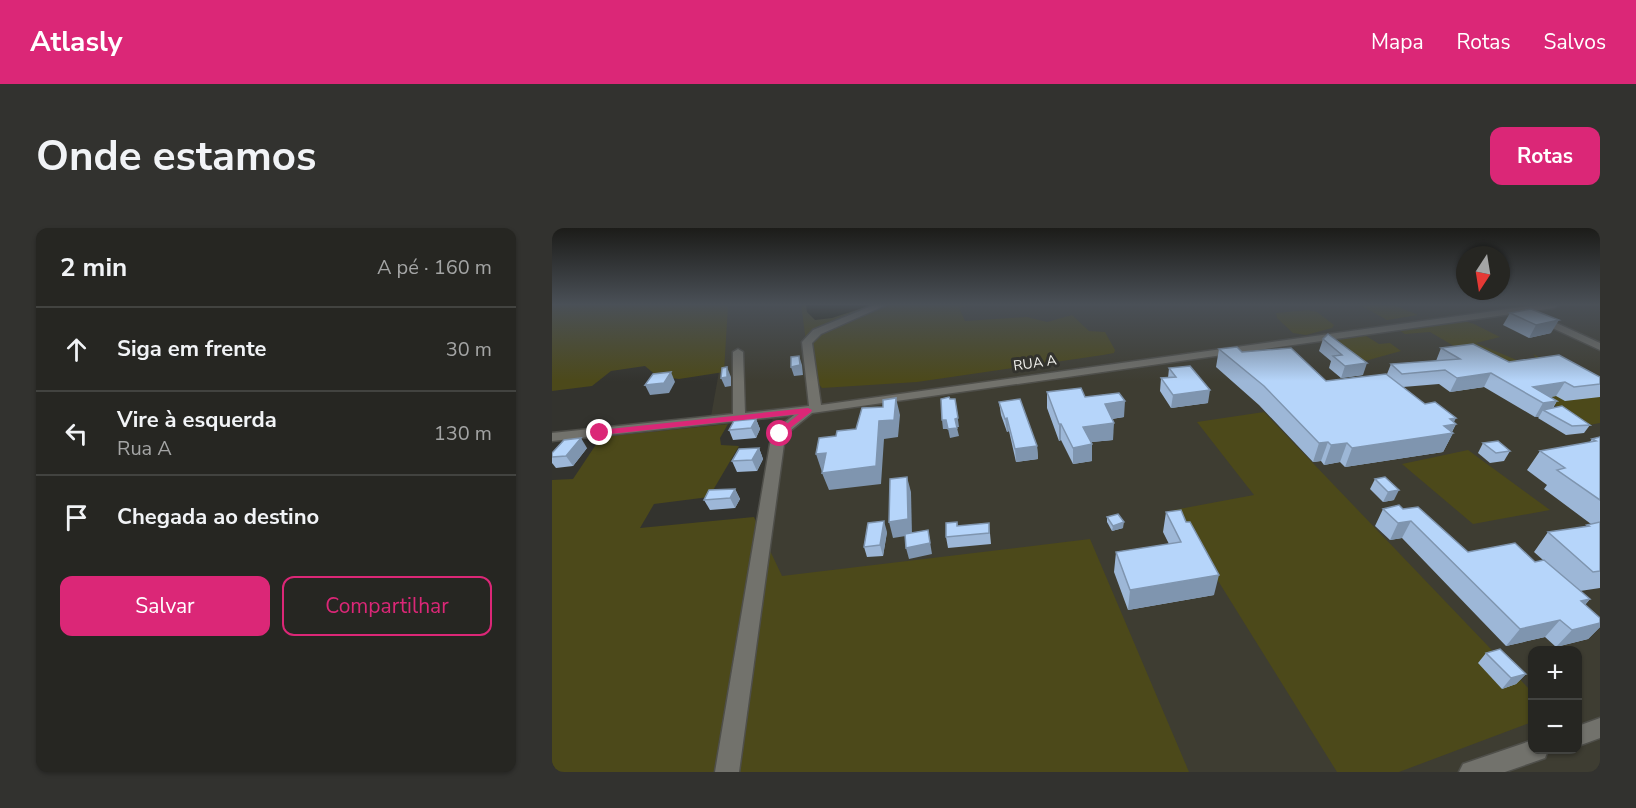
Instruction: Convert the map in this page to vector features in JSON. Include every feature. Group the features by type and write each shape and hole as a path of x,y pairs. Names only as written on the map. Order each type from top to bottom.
{"street":[{"path":"727,772 777,444 785,429 812,410 807,342 823,330"},
{"name":"RUA A","path":"552,437 812,410 1376,330"},
{"path":"1564,330 1600,347"},
{"path":"738,352 739,419"},
{"path":"1582,735 1600,728"},
{"path":"1471,772 1528,753"}],"shaded area":[{"path":"552,330 1600,330 1600,772 727,772 773,415 710,422 725,338 552,354"},
{"path":"552,330 726,330 724,372 679,379 657,376 645,366 611,371 592,386 552,391"},
{"path":"804,330 1088,330 1105,332 1115,350 1114,353 1103,355 917,382 822,388 813,371"},
{"path":"1290,330 1323,330 1306,335"},
{"path":"1399,330 1487,330 1500,337 1476,343 1533,367 1541,364 1533,354 1600,390 1600,423 1589,425 1430,332 1405,334"},
{"path":"1363,334 1379,344 1390,343 1401,351 1365,361 1347,362 1318,340"},
{"path":"1264,412 1528,688 1528,724 1399,772 1337,772 1174,510 1254,495 1197,422"},
{"path":"728,424 720,438 721,445 739,446 709,497 654,504 640,528 754,517 782,576 1090,539 1189,772 552,772 552,480 573,479 601,437"},
{"path":"1468,450 1550,510 1473,524 1402,464"}],"building":[{"path":"1328,334 1367,363 1345,366 1333,356 1342,355 1323,339"},
{"path":"1473,344 1509,362 1559,355 1600,377 1600,384 1574,387 1565,382 1533,387 1557,401 1543,403 1491,373 1457,378 1445,370 1402,374 1391,364 1460,359 1441,348"},
{"path":"1237,347 1242,352 1291,348 1326,381 1386,374 1425,404 1435,402 1456,418 1450,419 1456,424 1444,426 1453,433 1352,448 1347,443 1331,445 1328,442 1319,443 1264,386 1219,349"},
{"path":"799,356 800,365 791,367 791,357"},
{"path":"1190,366 1210,390 1173,395 1161,378 1176,377 1169,368"},
{"path":"727,367 727,377 721,378 722,368"},
{"path":"671,372 664,383 645,385 653,374"},
{"path":"1081,388 1085,397 1119,393 1125,401 1105,404 1114,423 1083,427 1092,444 1073,448 1059,424 1047,392"},
{"path":"949,397 955,399 958,418 955,419 957,428 948,429 946,420 942,420 941,399"},
{"path":"896,398 894,420 879,421 876,466 822,473 826,453 816,454 819,438 836,436 837,431 856,429 862,408 883,407 883,400"},
{"path":"1020,399 1037,446 1015,449 1007,418 1005,419 999,402"},
{"path":"1562,406 1590,425 1572,426 1543,410"},
{"path":"756,419 751,428 729,430 734,421"},
{"path":"1600,437 1600,500 1557,470 1565,468 1540,451 1596,441 1592,439"},
{"path":"581,438 566,456 552,457 552,453 564,440"},
{"path":"1498,441 1510,451 1496,453 1483,443"},
{"path":"759,448 752,460 732,461 739,449"},
{"path":"907,477 908,519 889,522 890,479"},
{"path":"1385,477 1399,490 1388,492 1375,479"},
{"path":"735,489 730,498 704,500 709,490"},
{"path":"1399,505 1403,509 1418,507 1468,552 1515,543 1535,562 1544,560 1590,599 1581,601 1600,618 1600,623 1572,630 1560,620 1520,629 1411,521 1398,523 1383,509"},
{"path":"1181,510 1219,575 1130,590 1116,552 1181,542 1166,512"},
{"path":"1118,514 1124,522 1113,526 1107,517"},
{"path":"884,521 880,545 864,547 868,523"},
{"path":"957,522 957,526 989,523 989,533 946,537 946,523"},
{"path":"1600,522 1600,571 1593,572 1548,532 1589,526 1587,525"},
{"path":"928,530 930,543 906,548 905,534"},
{"path":"1500,649 1526,674 1511,678 1486,653"}],"route":[{"path":"600,433 808,410 780,434"}]}
